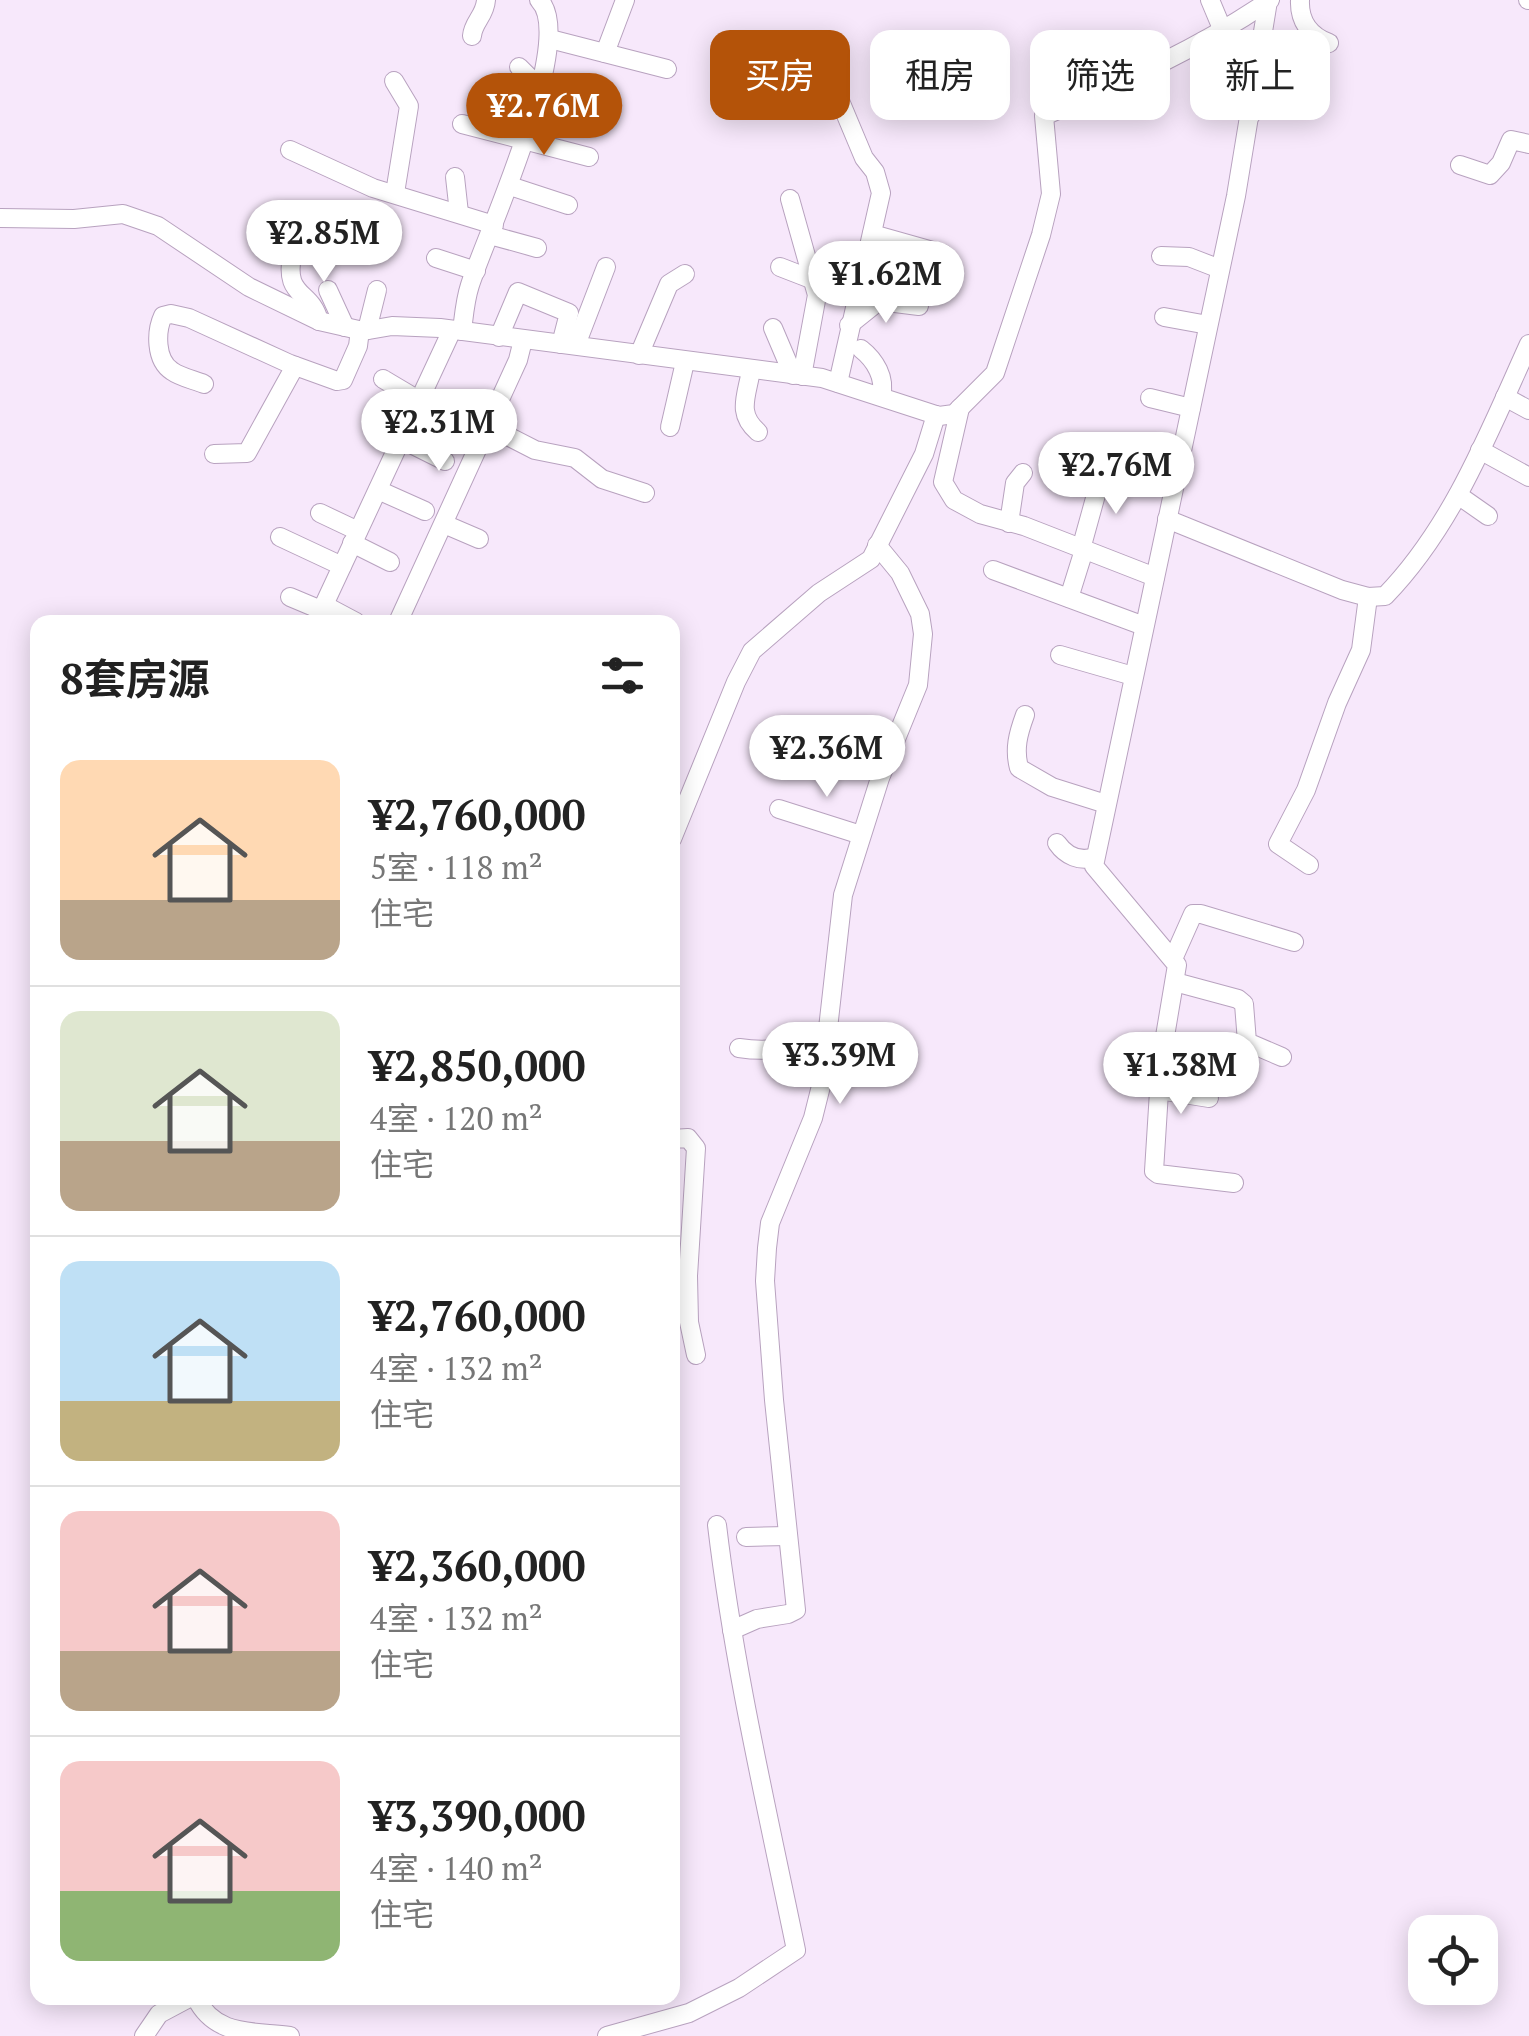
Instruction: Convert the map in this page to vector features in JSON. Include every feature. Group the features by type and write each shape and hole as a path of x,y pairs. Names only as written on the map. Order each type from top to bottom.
{"street":[{"path":"472,36 483,18 486,0"},
{"path":"605,53 625,0"},
{"path":"1210,0 1222,30 1269,1"},
{"path":"1300,0 1310,30"},
{"path":"1264,30 1269,1"},
{"path":"290,597 320,612 457,330 524,141 550,39 546,4"},
{"path":"550,39 667,69"},
{"path":"0,218 74,219 123,214 142,219 189,244 249,287 318,320 357,329 392,326 457,330 797,376 838,383 936,415 954,414 995,373 1041,235 1051,194 1044,116 1145,72 1190,47"},
{"path":"519,67 537,93 563,106 577,103 593,92"},
{"path":"394,81 409,106 394,193"},
{"path":"838,383 880,205 879,182 847,120"},
{"path":"1234,1183 1158,1174 1154,1170 1163,1042 1177,965 1096,871 1096,857 1250,120"},
{"path":"462,124 590,157"},
{"path":"1460,165 1490,175 1501,163 1511,140 1529,144"},
{"path":"290,150 360,182 459,213 536,248"},
{"path":"455,177 459,213"},
{"path":"510,186 568,206"},
{"path":"790,198 818,304 797,376"},
{"path":"872,234 943,254"},
{"path":"293,250 289,273 293,286 316,310 318,320"},
{"path":"1161,256 1188,257 1220,269"},
{"path":"436,258 476,270"},
{"path":"780,266 811,279"},
{"path":"568,344 606,267"},
{"path":"639,355 669,284 686,274"},
{"path":"328,290 357,329"},
{"path":"204,384 172,372 165,364 158,338 163,316 189,318 337,382 343,380 358,346 357,329 377,290"},
{"path":"500,337 518,292 569,313 568,344"},
{"path":"849,325 879,301 920,306"},
{"path":"1164,316 1208,325"},
{"path":"774,328 797,376"},
{"path":"401,615 518,360 522,340"},
{"path":"1167,519 1368,598 1384,596 1408,572 1458,495 1529,344"},
{"path":"861,349 870,356 881,376 881,396"},
{"path":"670,427 686,362"},
{"path":"214,454 246,453 295,366"},
{"path":"752,370 744,413 746,422 758,432"},
{"path":"383,380 420,401"},
{"path":"1505,397 1529,410"},
{"path":"1150,398 1191,408"},
{"path":"960,408 943,482 946,491 964,507 1154,577"},
{"path":"680,819 752,652 819,593 871,559 924,454 936,415"},
{"path":"486,426 535,450 575,458 602,478 645,493"},
{"path":"403,440 445,461"},
{"path":"1480,450 1529,477"},
{"path":"1154,471 1176,478"},
{"path":"1009,523 1015,483 1023,473"},
{"path":"1069,598 1102,473"},
{"path":"378,490 424,512"},
{"path":"1458,495 1488,516"},
{"path":"320,513 390,562"},
{"path":"444,524 479,539"},
{"path":"280,538 342,566"},
{"path":"732,1630 757,1619 796,1610 768,1323 767,1248 770,1223 813,1118 822,1082 843,895 861,835 918,686 923,634 915,600 900,573 877,545"},
{"path":"993,570 1144,626"},
{"path":"1309,865 1278,844 1306,790 1361,650 1368,598"},
{"path":"1060,655 1133,676"},
{"path":"1025,716 1018,733 1019,768 1052,787 1106,804"},
{"path":"840,744 889,758"},
{"path":"779,809 861,835"},
{"path":"1058,842 1073,857 1096,857"},
{"path":"1173,959 1193,914 1294,942"},
{"path":"1176,982 1238,999 1244,1004 1247,1042 1282,1057"},
{"path":"739,1048 780,1050 827,1029"},
{"path":"1159,1090 1209,1098"},
{"path":"680,1138 688,1138 696,1148 680,1280 696,1355"},
{"path":"607,2036 689,2013 739,1988 796,1950 732,1630 717,1525"},
{"path":"746,1537 788,1536"},
{"path":"144,2036 159,2014 178,2005"},
{"path":"198,2005 211,2022 224,2029 290,2036"}]}
